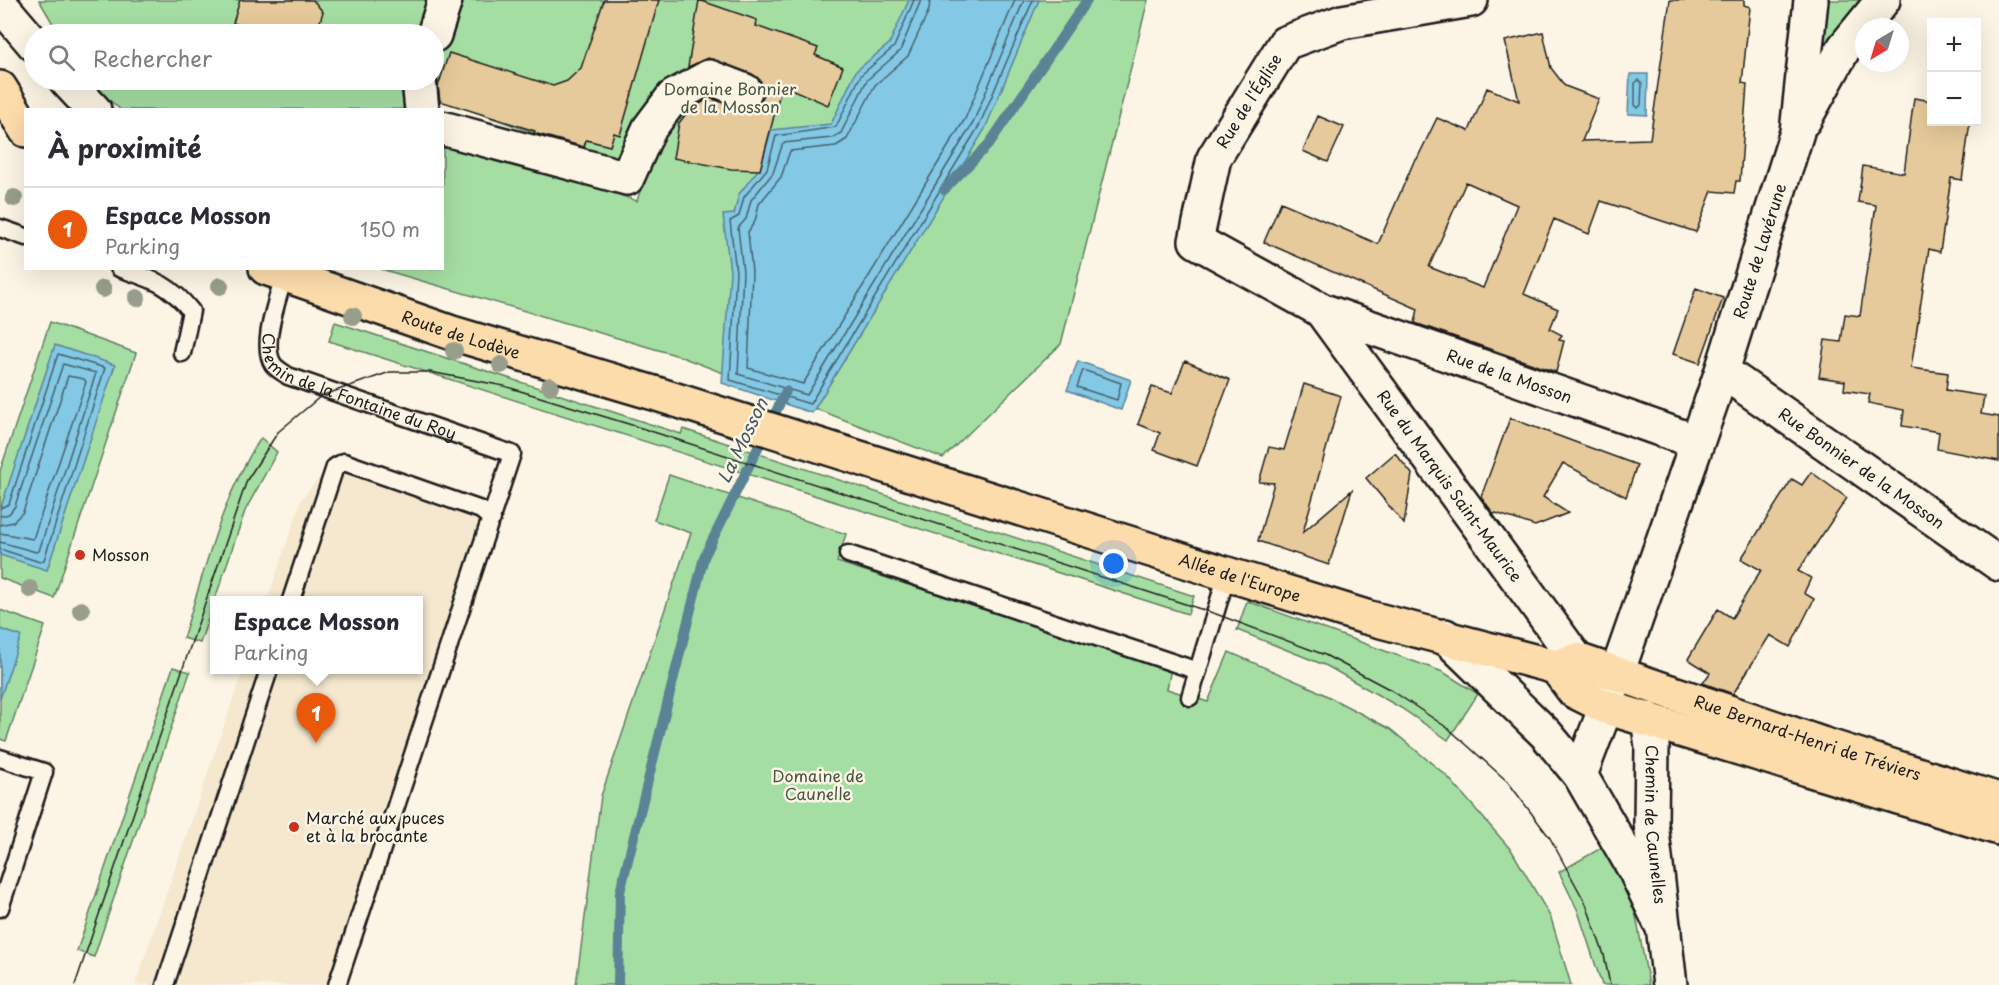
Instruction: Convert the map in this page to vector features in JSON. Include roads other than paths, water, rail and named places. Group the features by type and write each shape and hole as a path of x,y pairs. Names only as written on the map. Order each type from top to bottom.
{"main road":[{"path":"0,88 24,127"},
{"path":"0,124 24,145"},
{"name":"Route de Lodève","path":"275,272 452,333 657,394 925,479"},
{"name":"Allée de l'Europe","path":"925,479 1366,617 1566,664 1617,672"},
{"path":"1566,664 1574,691 1606,707 1648,719"},
{"name":"Rue Bernard-Henri de Tréviers","path":"1617,672 1822,744 1999,800"},
{"name":"Rue Bernard-Henri de Tréviers","path":"1648,719 1999,828"}],"street":[{"path":"437,24 445,0"},
{"name":"Rue de l'Église","path":"1321,310 1196,241 1214,158 1285,43 1342,22 1413,5 1471,0"},
{"name":"Route de Lavérune","path":"1606,707 1722,371 1797,132 1811,0"},
{"name":"Route de Lavérune","path":"1797,132 1845,48 1883,0"},
{"path":"0,4 24,32"},
{"path":"444,129 627,178 649,129 673,97 709,77 745,92"},
{"path":"75,90 92,108"},
{"path":"420,90 422,108"},
{"name":"Rue de la Mosson","path":"1321,310 1697,442"},
{"name":"Rue du Marquis Saint-Maurice","path":"1321,310 1566,664"},
{"name":"Rue Bonnier de la Mosson","path":"1722,371 1999,564"},
{"name":"Chemin de Caunelles","path":"1445,636 1545,734 1581,775 1635,870 1664,930"},
{"path":"1617,672 1648,719"},
{"path":"1581,775 1606,707"},
{"name":"Chemin de Caunelles","path":"1648,719 1652,746 1651,823 1670,985"}],"lane":[{"path":"0,228 24,236"},
{"path":"125,270 164,284 180,296 191,310 182,353"},
{"name":"Chemin de la Fontaine du Roy","path":"275,272 268,352 274,365 288,376 309,384 512,454 492,519"},
{"path":"292,596 335,467 344,462 481,510 492,519 337,985"},
{"path":"848,554 1198,670"},
{"path":"1190,697 1227,574"},
{"path":"165,985 267,674"},
{"path":"0,758 44,772 0,908"}],"water":[{"path":"909,0 1039,0 985,129 812,413 722,383 730,272 723,215 734,214 739,194 761,166 771,130 831,124 856,71 889,44"},
{"path":"1630,74 1648,74 1647,115 1628,114"},
{"path":"55,345 115,365 47,570 0,555 0,510"},
{"path":"1078,361 1131,380 1121,410 1067,390"},
{"path":"0,629 21,636 0,699"}],"waterway":[{"name":"La Mosson","path":"944,190 989,144 1087,0"},
{"name":"La Mosson","path":"618,985 620,892 704,557 786,391"}],"tram line":[{"path":"75,985 247,480 278,432 321,396 390,372 430,372 504,386 635,426 1216,614 1325,655 1391,690 1449,729 1508,782 1550,838 1586,904 1604,955 1610,985"}],"place":[{"name":"Mosson","path":"80,555"},
{"name":"Espace Mosson","path":"316,743"},
{"name":"Marché aux puces et à la brocante","path":"294,827"}],"park label":[{"name":"Domaine Bonnier de la Mosson","path":"730,98"},
{"name":"Domaine de Caunelle","path":"818,785"}]}
